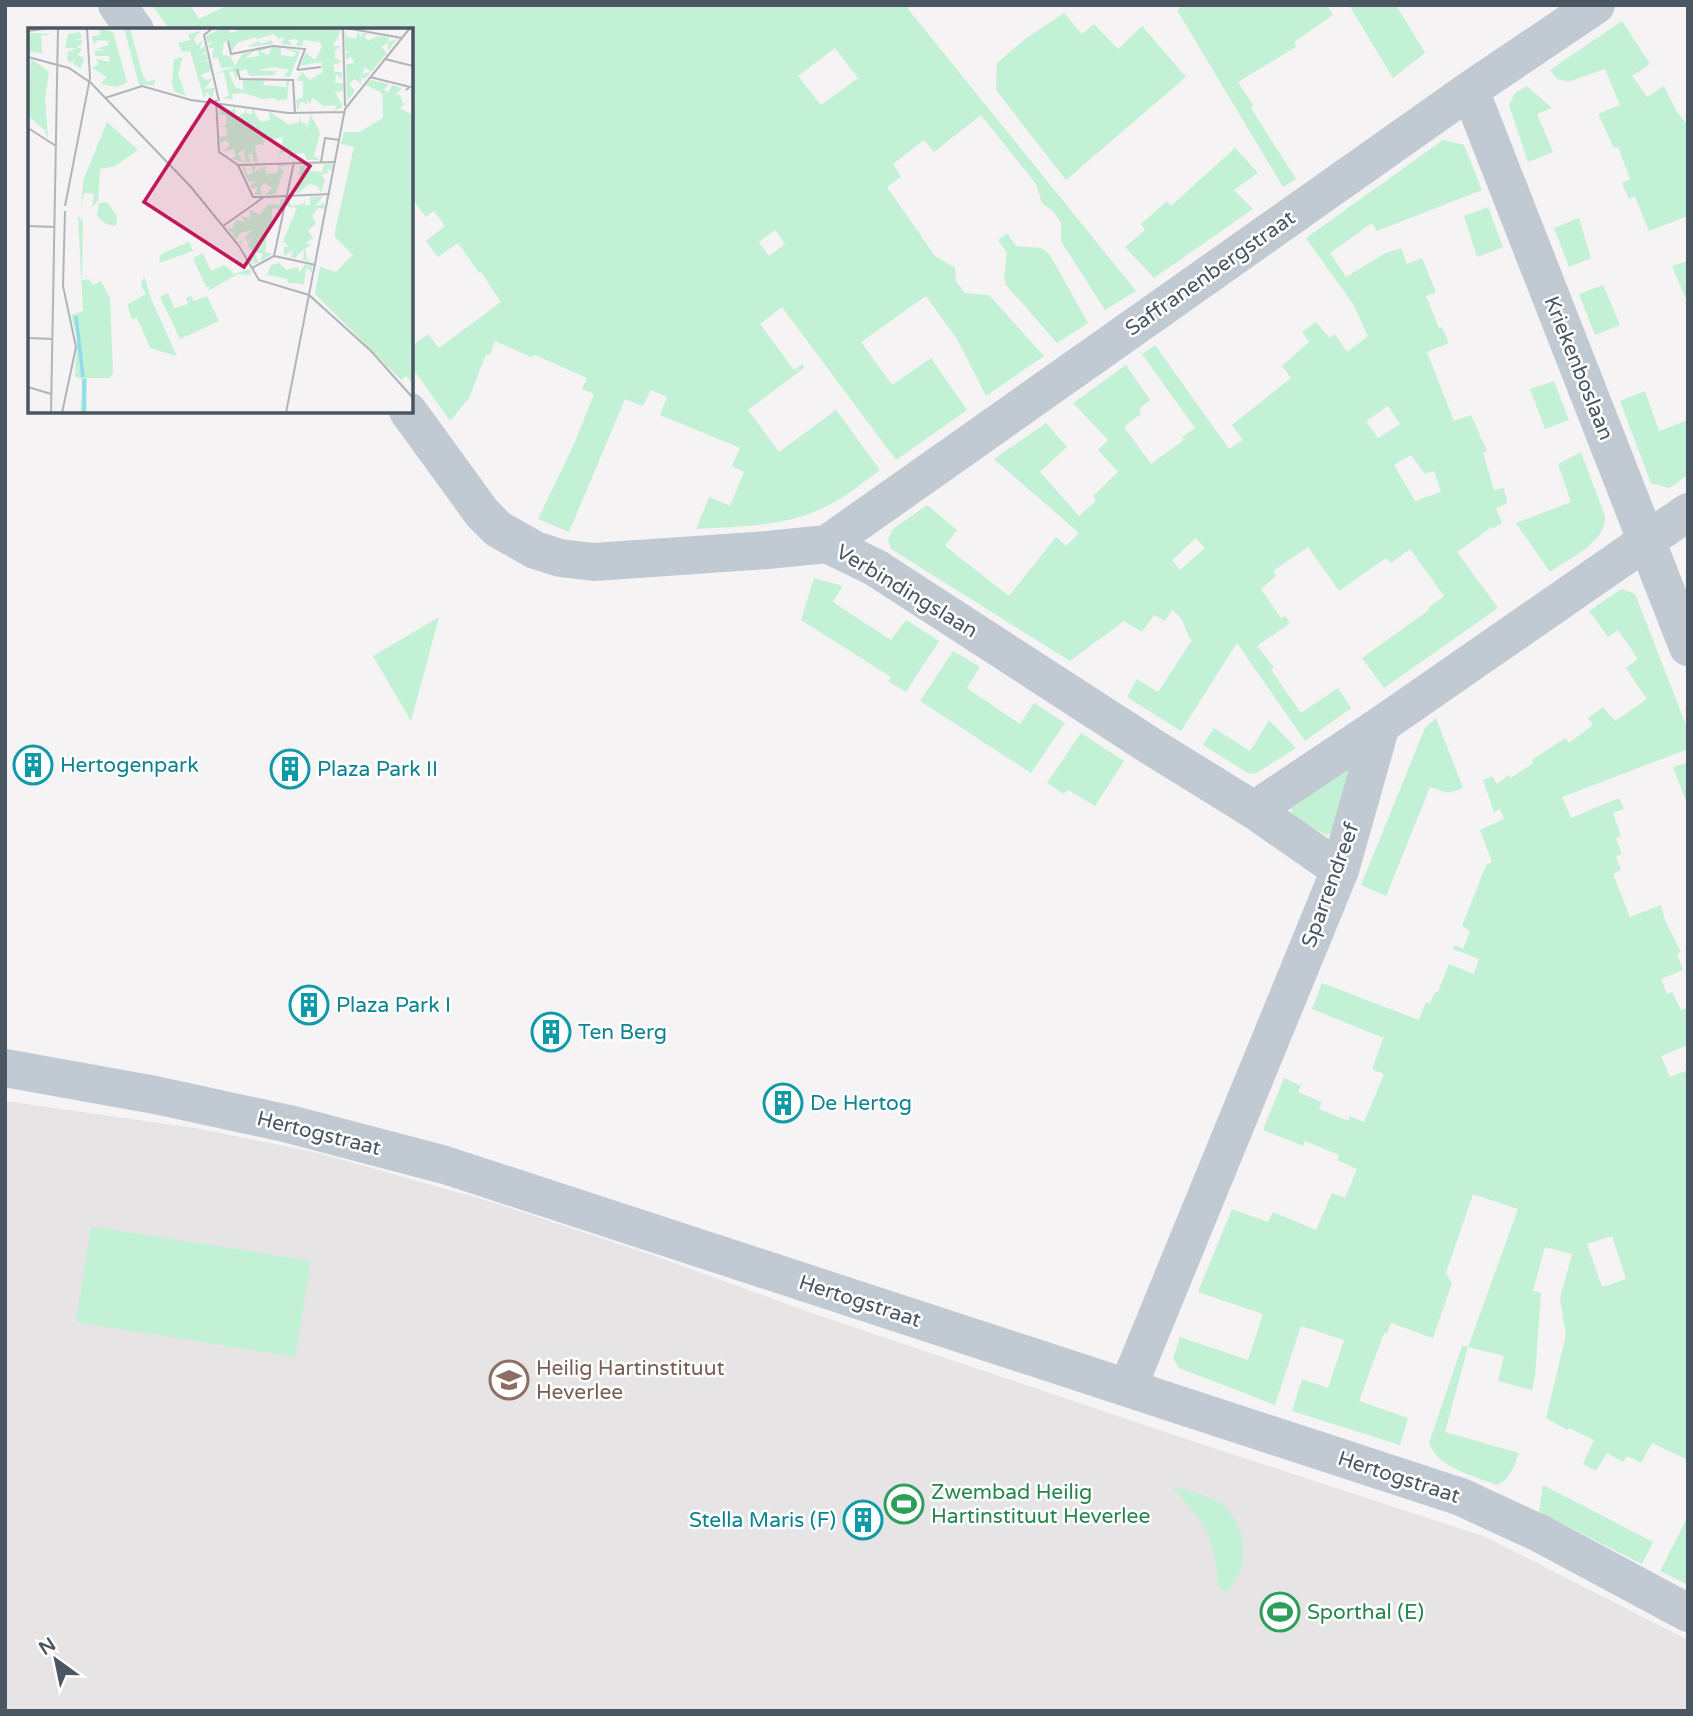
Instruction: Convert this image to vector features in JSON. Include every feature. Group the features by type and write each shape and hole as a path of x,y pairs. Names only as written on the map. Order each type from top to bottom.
{"street":[{"path":"117,5 134,28"},
{"name":"Saffranenbergstraat","path":"827,544 1470,90 1596,5"},
{"name":"Kriekenboslaan","path":"1470,90 1688,647"},
{"name":"Verbindingslaan","path":"409,413 482,513 498,529 535,550 560,558 594,562 827,544 876,568 1254,810 1340,870"},
{"path":"1254,810 1688,512"},
{"name":"Sparrendreef","path":"1128,1387 1340,870 1381,725"},
{"name":"Hertogstraat","path":"5,1068 155,1095 275,1121 445,1165 1461,1497 1541,1534 1688,1612"}],"shaded area":[{"name":"Heilig Hartinstituut Heverlee","path":"5,1101 201,1129 318,1153 495,1203 658,1257 806,1311 1486,1537 1688,1640 1688,1711 5,1711"}],"green space":[{"path":"152,5 190,5 199,19 228,5 911,5 908,9 1136,291 1105,310 1061,241 1061,223 1053,211 1042,203 1036,184 981,115 934,152 924,140 893,164 901,177 887,187 935,256 955,268 956,281 965,293 989,295 1044,356 986,396 957,339 926,296 861,342 892,385 931,358 967,410 896,460 782,307 760,324 794,370 803,364 804,368 748,410 779,452 836,410 880,470 839,499 810,514 778,522 696,529 709,497 730,506 744,472 732,466 740,448 660,415 667,397 651,390 643,406 625,399 569,532 538,519 575,442 594,394 582,389 587,378 495,341 490,355 486,354 469,398 450,421 413,369 413,345 428,334 439,348 501,302 458,243 438,257 426,241 445,226 434,211 426,217 413,200 413,28 169,28","holes":["835,48 858,78 821,105 798,76","775,230 785,244 769,256 759,242"]},
{"path":"1184,5 1327,5 1333,15 1294,42 1296,47 1238,82 1253,105 1251,108 1296,179 1283,187 1177,10"},
{"path":"1349,5 1396,5 1425,53 1393,78"},
{"path":"1064,13 1082,34 1094,24 1118,49 1142,26 1186,77 1066,180 996,90 997,63 1025,39"},
{"path":"1622,21 1650,64 1632,76 1647,97 1664,86 1677,112 1688,126 1688,216 1649,231 1635,196 1629,199 1622,183 1630,179 1618,147 1614,148 1598,114 1620,105 1605,69 1568,82 1557,79 1550,70"},
{"path":"1527,86 1552,108 1537,114 1553,152 1528,162 1509,105 1515,93"},
{"path":"1443,140 1464,145 1482,190 1377,231 1372,223 1330,253 1346,277 1384,254 1401,248 1407,264 1422,258 1436,292 1426,296 1439,328 1442,327 1449,343 1427,352 1454,421 1471,415 1487,451 1483,453 1494,490 1503,488 1507,499 1506,504 1496,508 1502,523 1457,552 1498,608 1384,688 1362,658 1429,610 1428,608 1444,596 1410,549 1391,563 1386,558 1339,591 1308,547 1273,571 1276,576 1261,589 1281,618 1285,616 1290,623 1257,646 1274,667 1271,670 1301,713 1338,688 1351,708 1305,741 1237,643 1181,731 1127,697 1137,679 1158,692 1192,640 1183,622 1172,610 1165,621 1154,615 1142,632 1124,621 1070,661 891,549 888,539 893,529 927,505 957,530 945,546 1009,596 1056,537 1066,546 1079,533 994,459 1046,423 1067,447 1040,472 1079,516 1096,501 1093,496 1118,472 1098,450 1108,440 1073,403 1126,365 1150,400 1139,409 1141,414 1124,427 1151,464 1184,440 1182,437 1195,428 1142,354 1155,345 1229,449 1243,440 1232,425 1291,378 1282,366 1309,342 1302,332 1316,322 1330,338 1335,334 1347,352 1368,336 1353,304 1306,238","holes":["1388,406 1400,424 1378,438 1366,421","1411,455 1425,474 1434,471 1441,492 1415,501 1394,465","1196,538 1205,548 1180,570 1172,560"]},
{"path":"1235,148 1258,173 1234,190 1253,209 1154,278 1125,247 1145,230 1141,224 1167,201 1171,206"},
{"path":"1488,207 1503,247 1477,257 1464,216"},
{"path":"1579,218 1591,258 1569,267 1554,228"},
{"path":"1007,233 1016,246 1041,248 1050,255 1088,323 1057,343 1006,285 1004,275 1007,253 998,240"},
{"path":"1688,261 1688,304 1672,266"},
{"path":"1603,285 1620,325 1595,335 1579,294"},
{"path":"1554,381 1569,420 1545,429 1530,389"},
{"path":"1645,391 1659,431 1688,420 1688,475 1669,488 1651,483 1620,401"},
{"path":"1581,452 1605,516 1604,526 1585,549 1550,572 1516,523 1571,502 1558,464"},
{"path":"814,578 843,586 833,602 891,640 906,620 939,641 906,692 888,681 891,677 801,620"},
{"path":"1621,589 1635,594 1688,730 1688,749 1562,797 1571,818 1619,798 1624,809 1613,813 1621,836 1616,839 1622,854 1616,856 1621,870 1613,874 1630,917 1661,905 1665,920 1681,952 1677,954 1683,970 1661,979 1667,994 1672,992 1681,1010 1688,1008 1688,1045 1661,1056 1670,1077 1688,1070 1688,1460 1652,1443 1641,1463 1627,1456 1623,1462 1607,1453 1596,1471 1583,1464 1594,1440 1569,1428 1567,1430 1546,1418 1566,1335 1560,1298 1572,1254 1545,1247 1533,1291 1541,1293 1532,1390 1498,1381 1504,1356 1468,1347 1518,1209 1473,1194 1446,1273 1452,1283 1433,1338 1391,1323 1387,1333 1384,1333 1359,1401 1408,1418 1400,1445 1292,1411 1302,1379 1328,1388 1344,1340 1301,1326 1275,1405 1179,1368 1173,1358 1180,1337 1248,1360 1263,1314 1198,1292 1232,1209 1268,1222 1273,1212 1316,1230 1332,1193 1345,1198 1357,1169 1337,1160 1339,1155 1305,1141 1303,1146 1263,1130 1284,1078 1301,1086 1298,1092 1322,1102 1319,1109 1348,1121 1350,1116 1364,1122 1384,1074 1372,1069 1384,1036 1312,1009 1322,983 1419,1020 1426,1002 1430,1003 1435,992 1438,992 1449,964 1474,974 1479,959 1453,949 1454,945 1463,949 1470,931 1462,926 1486,865 1492,862 1480,830 1504,819 1500,809 1494,812 1483,780 1492,776 1497,784 1509,775 1511,778 1565,738 1569,743 1593,725 1588,718 1603,707 1615,721 1647,699 1626,668 1638,659 1618,630 1608,637 1589,611","holes":["1612,1236 1626,1279 1602,1287 1587,1244"]},
{"path":"439,617 411,721 373,656"},
{"path":"953,651 980,667 967,688 1020,724 1034,703 1065,723 1031,773 920,701"},
{"path":"1436,718 1463,788 1448,793 1430,787 1386,896 1361,885 1425,728"},
{"path":"1269,720 1296,748 1255,774 1248,773 1203,745 1214,728 1250,751"},
{"path":"1081,733 1124,761 1095,806 1068,790 1064,794 1047,783"},
{"path":"1688,762 1688,806 1673,767"},
{"path":"1338,770 1350,770 1334,832 1326,835 1293,818 1291,808 1293,801"},
{"path":"91,1226 311,1261 295,1357 76,1322"},
{"path":"1462,1346 1468,1347 1445,1432 1519,1453 1509,1476 1497,1485 1449,1465 1440,1459 1429,1443"},
{"path":"1543,1485 1653,1542 1642,1564 1539,1512"},
{"path":"1176,1487 1213,1499 1222,1505 1240,1530 1243,1551 1240,1571 1226,1592 1218,1586 1214,1555 1207,1532 1174,1489"},
{"path":"1688,1516 1688,1585 1660,1571"}],"place":[{"name":"Hertogenpark","path":"33,765"},
{"name":"Plaza Park II","path":"290,769"},
{"name":"Plaza Park I","path":"309,1005"},
{"name":"Ten Berg","path":"551,1032"},
{"name":"De Hertog","path":"783,1103"},
{"name":"Heilig Hartinstituut Heverlee","path":"509,1380"},
{"name":"Zwembad Heilig Hartinstituut Heverlee","path":"904,1504"},
{"name":"Stella Maris (F)","path":"863,1520"},
{"name":"Sporthal (E)","path":"1280,1612"}]}
